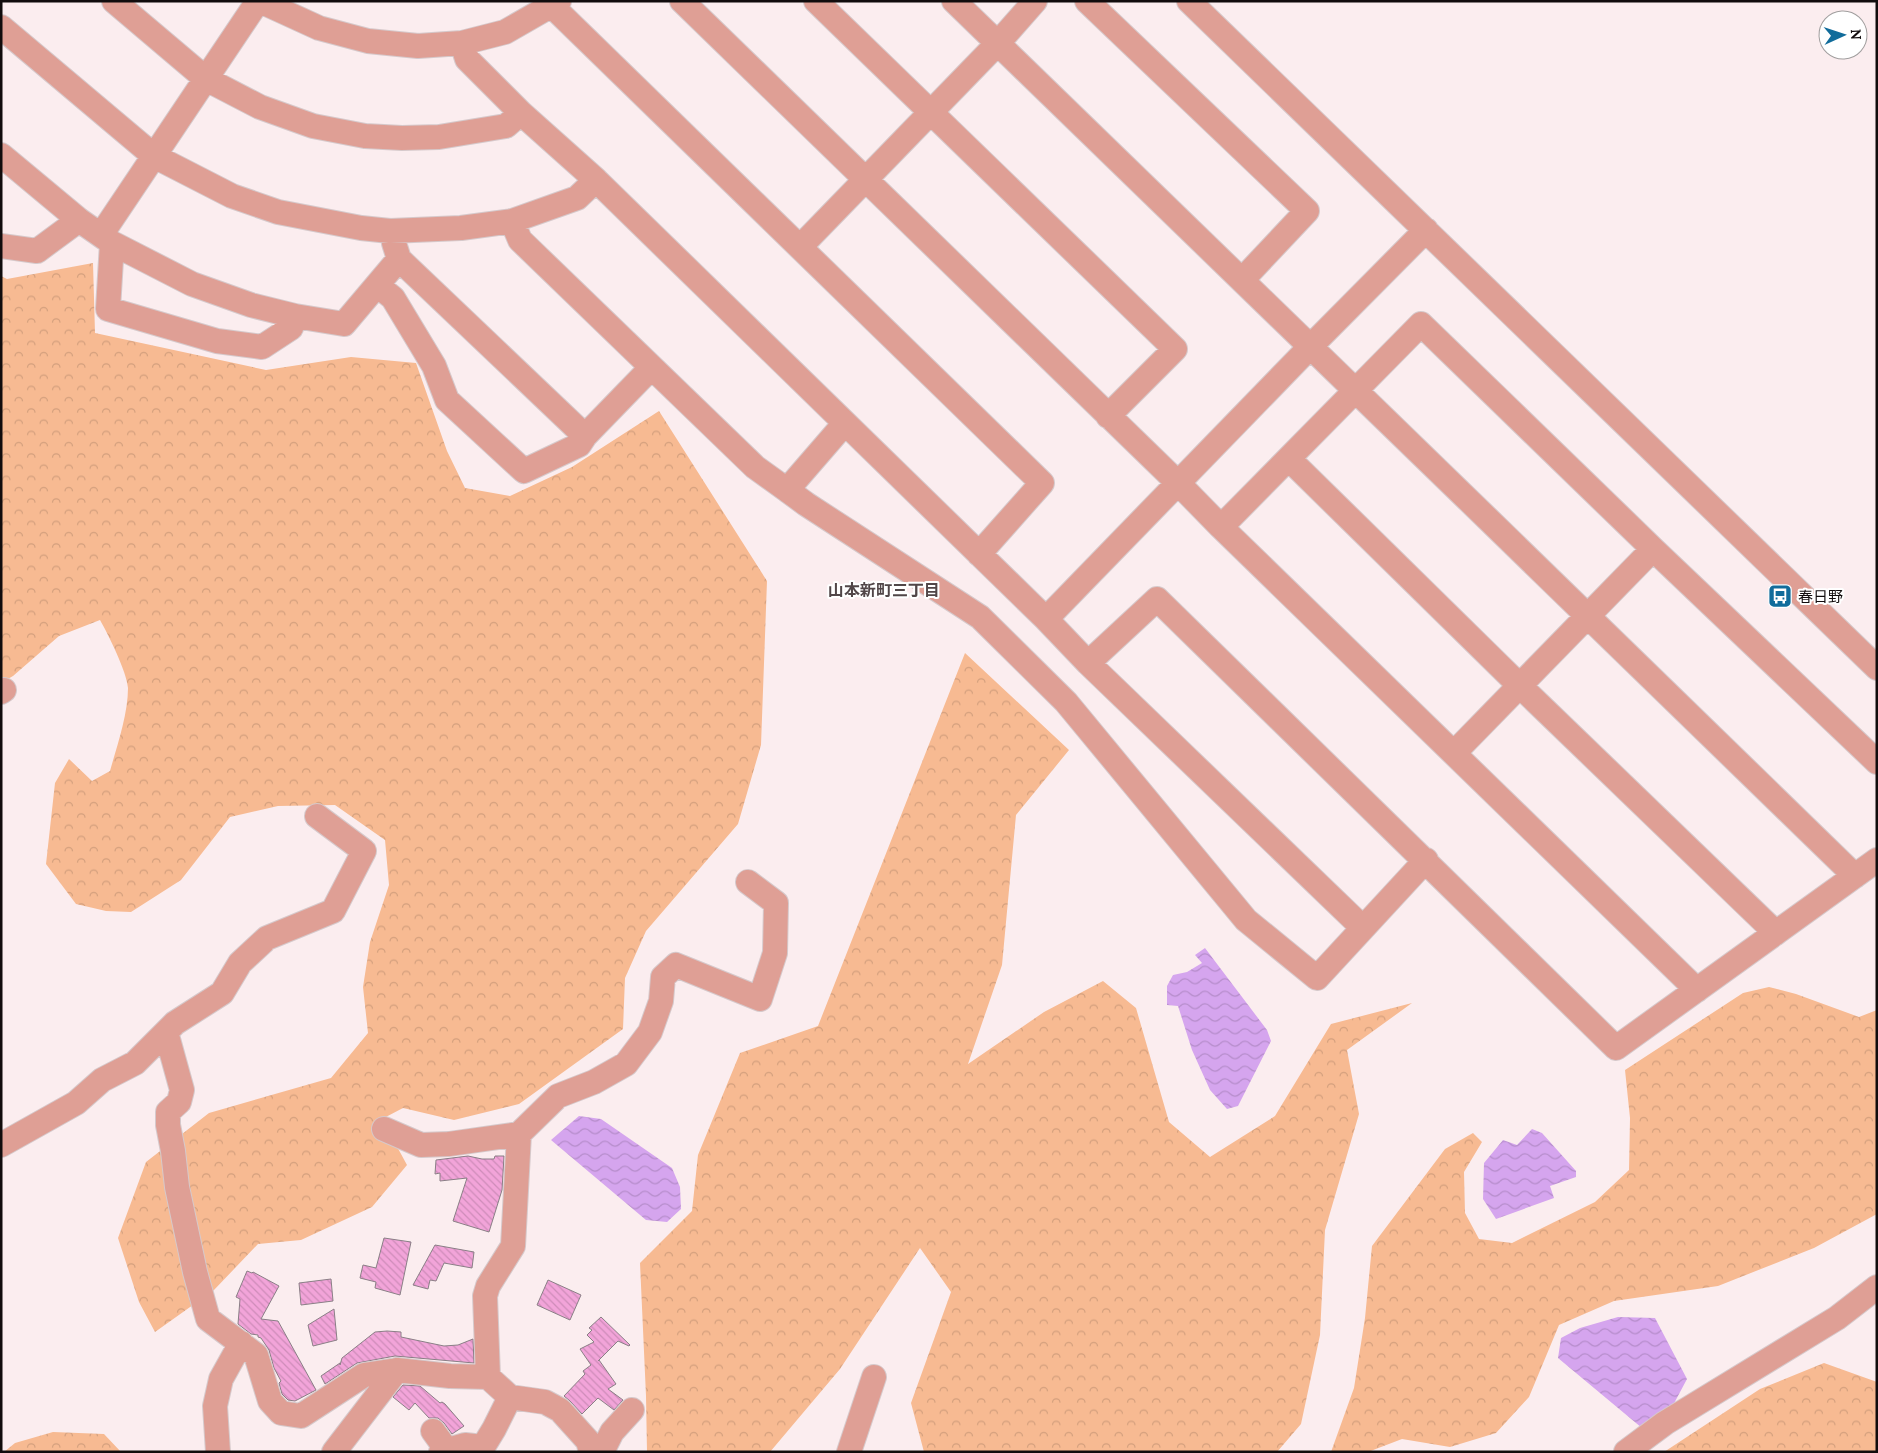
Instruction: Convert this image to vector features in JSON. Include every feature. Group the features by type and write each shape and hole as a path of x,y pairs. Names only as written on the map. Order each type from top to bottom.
{"street":[{"path":"114,1 206,79 260,107 312,126 366,136 402,138 439,137 506,126 521,113"},
{"path":"295,316 291,328 262,347 217,341 108,309 106,239 154,156 259,1 319,28 368,41 418,46 462,43 505,32 556,4 1042,483 979,554"},
{"path":"682,1 1697,990"},
{"path":"816,1 1174,349 1108,416"},
{"path":"954,1 1243,279 1355,391 1855,876"},
{"path":"800,246 998,43 1036,1"},
{"path":"1087,1 1307,211 1243,279"},
{"path":"1190,1 1877,668"},
{"path":"1,27 154,156 232,196 278,212 361,228 390,231 461,228 512,221 577,198 596,180"},
{"path":"462,43 467,58 521,113 596,180 1046,619 1088,663 1363,928"},
{"path":"1,155 79,220 106,239 192,284 251,305 295,316 344,324 399,259"},
{"path":"1,246 37,251 79,220"},
{"path":"512,221 520,240 755,468 806,504 980,617 1066,702 1246,920 1317,978 1426,860"},
{"path":"1046,619 1426,230"},
{"path":"390,231 399,259 585,436"},
{"path":"377,285 393,298 434,366 447,400 524,471 579,445 585,436 651,368"},
{"path":"1221,527 1421,324 1653,549 1877,762"},
{"path":"786,490 845,423"},
{"path":"1289,459 1520,686 1776,933"},
{"path":"1454,753 1653,549"},
{"path":"1088,663 1157,599 1426,860 1616,1048 1877,860"},
{"path":"1,1145 76,1103 102,1080 134,1063 175,1023 222,993 240,963 267,938 333,911 364,851 317,816"},
{"path":"384,1129 421,1145 449,1144 519,1134 558,1096 594,1082 626,1064 650,1032 661,1002 664,977 676,965 760,999 775,953 776,903 748,882"},
{"path":"166,1032 182,1090 179,1102 168,1112 168,1125 177,1188 195,1272 208,1319 256,1355 270,1401 281,1413 301,1416 364,1375 397,1370 450,1376 488,1377 510,1397 545,1402 560,1410 588,1441 591,1452"},
{"path":"488,1377 485,1296 488,1286 513,1246 519,1134"},
{"path":"1626,1452 1666,1423 1837,1318 1877,1287"},
{"path":"218,1452 215,1406 221,1378 241,1343"},
{"path":"334,1452 397,1370"},
{"path":"849,1452 874,1377"},
{"path":"440,1444 464,1445 477,1450 494,1429 510,1397"},
{"path":"602,1452 612,1432 632,1410"}],"green space":[{"path":"93,263 95,333 266,370 351,357 416,363 447,451 465,488 510,496 572,467 659,411 767,581 761,745 738,824 646,931 625,978 623,1029 519,1104 454,1120 403,1108 382,1119 407,1165 372,1207 301,1240 258,1244 214,1290 155,1332 139,1302 118,1238 146,1162 209,1113 331,1078 368,1033 363,987 370,942 389,885 385,840 335,805 278,806 230,817 181,880 131,912 106,911 76,904 46,864 55,783 69,759 92,781 110,771 124,719 128,688 121,663 100,620 59,636 13,676 1,683 1,276 7,279"},
{"path":"965,653 1069,750 1016,815 1002,965 968,1064 1044,1012 1103,981 1136,1008 1169,1122 1210,1157 1275,1116 1331,1024 1412,1003 1347,1050 1359,1114 1325,1230 1320,1335 1301,1424 1277,1452 924,1452 911,1403 951,1292 920,1248 840,1369 770,1452 647,1452 640,1263 692,1211 698,1155 740,1053 818,1026"},
{"path":"1769,987 1796,994 1859,1017 1877,1010 1877,1214 1814,1248 1718,1286 1614,1301 1559,1325 1529,1397 1496,1433 1450,1447 1402,1439 1368,1452 1331,1452 1354,1388 1365,1318 1372,1246 1445,1149 1473,1133 1482,1142 1464,1172 1465,1213 1479,1239 1512,1243 1595,1202 1629,1170 1630,1118 1625,1070 1743,993"},
{"path":"1824,1363 1877,1382 1877,1452 1664,1452 1760,1389"},
{"path":"53,1432 104,1434 121,1452 4,1452 15,1443"}],"water":[{"path":"1205,948 1267,1030 1271,1041 1238,1106 1227,1109 1210,1090 1192,1050 1178,1006 1167,1005 1167,986 1173,975 1187,972 1202,963 1195,955"},
{"path":"579,1116 601,1119 672,1168 680,1187 681,1209 667,1222 646,1220 551,1140"},
{"path":"1532,1129 1542,1133 1576,1171 1576,1177 1550,1186 1554,1198 1496,1219 1483,1199 1484,1163 1503,1140 1517,1145"},
{"path":"1618,1317 1655,1318 1687,1379 1671,1409 1642,1428 1558,1358 1561,1338 1580,1328"}],"building":[{"path":"468,1156 494,1159 495,1156 504,1156 502,1190 489,1232 453,1221 467,1178 440,1181 440,1173 435,1174 436,1160"},
{"path":"384,1238 411,1242 400,1295 375,1288 376,1282 360,1278 363,1265 376,1268"},
{"path":"435,1245 474,1252 472,1268 444,1263 436,1281 430,1280 428,1289 413,1285"},
{"path":"247,1271 253,1272 279,1286 261,1319 278,1321 316,1390 295,1401 288,1400 282,1394 279,1383 281,1381 274,1368 269,1350 261,1338 258,1335 251,1334 238,1324 240,1299 236,1297"},
{"path":"331,1279 333,1301 301,1305 299,1283"},
{"path":"548,1280 581,1295 570,1320 537,1305"},
{"path":"334,1309 337,1340 313,1346 308,1325"},
{"path":"601,1317 630,1345 618,1341 599,1360 616,1384 608,1389 623,1400 614,1410 598,1398 582,1414 564,1396 585,1374 583,1371 591,1365 580,1349 594,1342 587,1335 592,1330 589,1328"},
{"path":"375,1332 401,1332 401,1337 444,1346 458,1345 473,1339 474,1363 395,1356 357,1363 325,1384 321,1376 340,1363 340,1365 342,1358"},
{"path":"403,1385 420,1386 440,1403 445,1404 464,1426 452,1434 444,1423 438,1418 429,1418 415,1403 409,1410 393,1397"}],"place":[{"name":"春日野","path":"1780,596"}],"district":[{"name":"山本新町三丁目","path":"884,590"}]}
